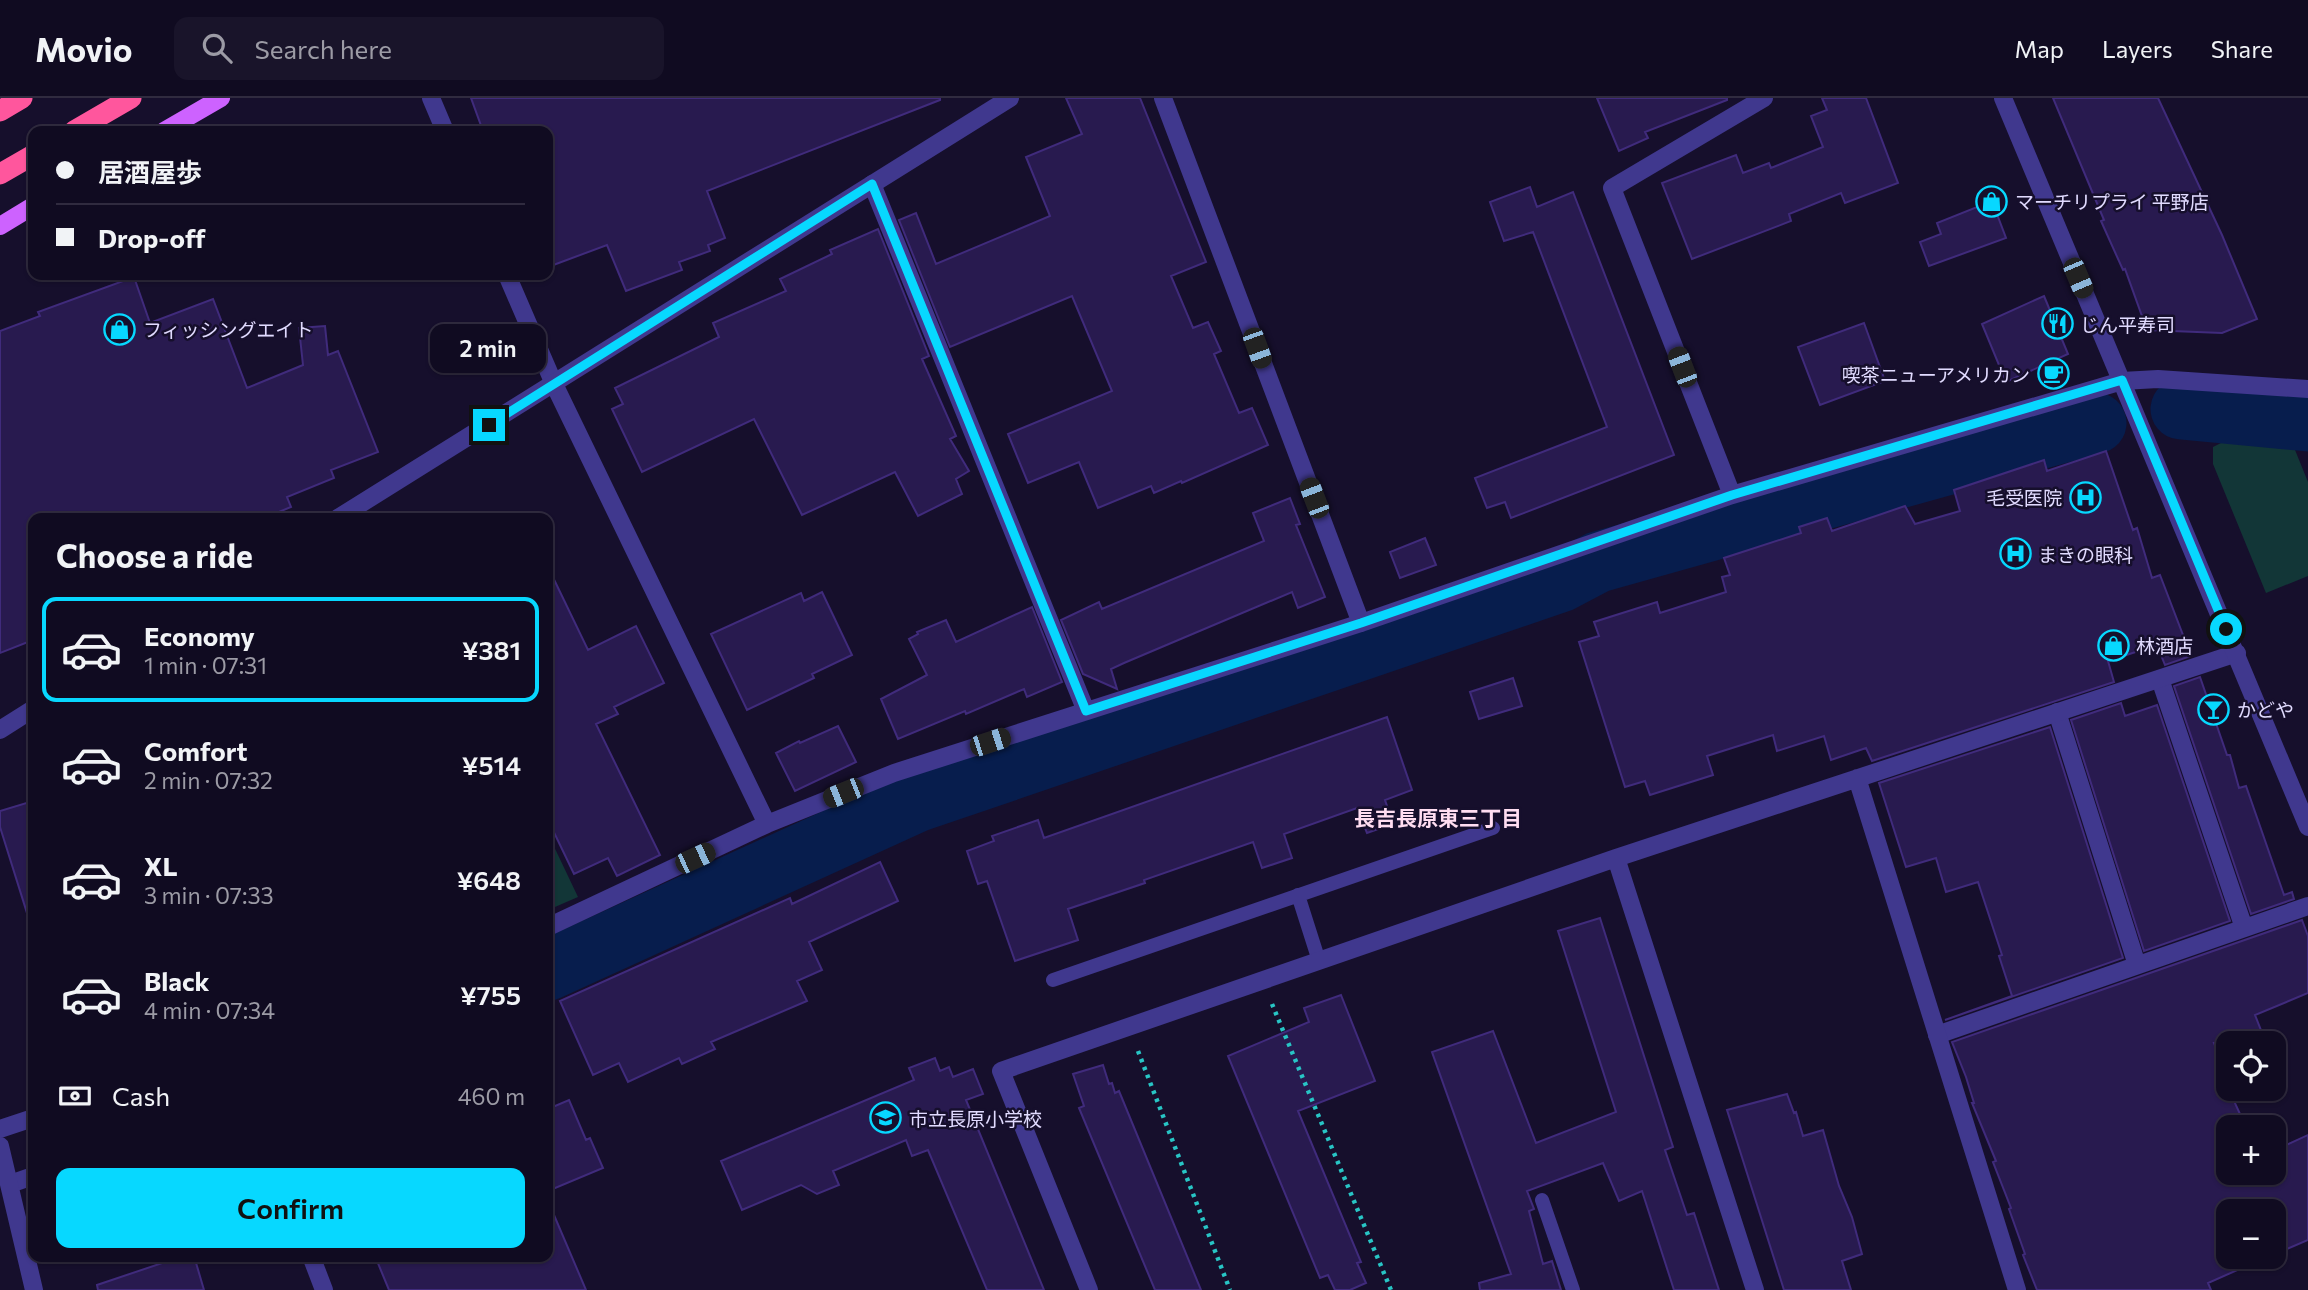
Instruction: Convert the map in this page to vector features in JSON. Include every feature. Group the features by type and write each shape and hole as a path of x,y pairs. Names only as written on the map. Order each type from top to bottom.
{"highway":[{"path":"0,111 22,98"},
{"path":"83,126 131,98"},
{"path":"0,174 28,158"}],"main road":[{"path":"173,126 221,98"},
{"path":"0,226 28,209"}],"street":[{"path":"431,98 443,126"},
{"path":"346,513 1010,98"},
{"path":"1163,98 1361,623"},
{"path":"1732,495 1612,188 1764,98"},
{"path":"2003,98 2308,827"},
{"path":"872,184 1086,711"},
{"path":"509,280 554,384 767,824"},
{"path":"553,925 767,824 894,773 1361,623 1732,495 2122,380 2158,379 2308,389"},
{"path":"1089,1290 1001,1071 1616,858 2237,653"},
{"path":"2160,679 2244,928"},
{"path":"0,730 28,712"},
{"path":"2057,712 2137,965"},
{"path":"1857,778 2017,1290"},
{"path":"1616,858 1755,1290"},
{"path":"1937,1035 2308,906"},
{"path":"0,1129 28,1120"},
{"path":"0,1146 34,1290"},
{"path":"10,1184 28,1177"},
{"path":"313,1262 324,1290"}],"lane":[{"path":"1053,980 1493,828"},
{"path":"1298,895 1319,961"},
{"path":"1542,1200 1573,1290"}],"path":[{"path":"1262,981 1391,1290"},
{"path":"1129,1027 1230,1290"}],"green space":[{"path":"2227,440 2293,445 2308,482 2308,576 2266,593 2213,464 2213,447"},
{"path":"553,844 578,897 553,908"}],"building":[{"path":"471,98 940,98 707,191 725,238 708,245 710,251 679,262 682,270 626,291 607,245 553,265 553,126 481,126"},
{"path":"1066,98 1140,98 1206,262 1171,276 1193,328 1208,322 1221,351 1214,354 1239,413 1252,408 1268,445 1182,483 1181,481 1154,493 1151,486 1098,508 1079,462 1028,483 1008,434 1112,391 1072,296 950,347 899,220 916,213 936,264 1050,216 1026,157 1082,134"},
{"path":"1597,98 1727,100 1645,132 1648,138 1619,151"},
{"path":"1822,98 1866,98 1898,183 1845,203 1841,193 1789,214 1791,221 1692,259 1662,183 1736,155 1743,173 1769,163 1771,168 1823,147 1811,116 1827,110"},
{"path":"2053,98 2158,98 2222,235 2257,319 2222,333 2147,330 2125,269 2123,270 2101,221 2104,220"},
{"path":"1530,187 1537,207 1573,192 1674,455 1511,518 1505,502 1487,508 1475,478 1607,427 1533,232 1504,241 1490,202"},
{"path":"1992,201 2006,238 1929,266 1920,242 1941,234 1937,223"},
{"path":"878,229 929,356 922,359 956,436 950,439 969,471 956,479 962,494 918,516 895,472 802,515 754,419 642,472 612,409 623,404 615,388 719,337 713,323 786,291 780,279 832,254 830,250"},
{"path":"126,280 135,280 150,323 213,299 247,388 303,365 299,328 325,326 328,355 338,351 378,452 331,470 334,478 287,497 291,507 276,513 28,513 28,642 0,653 0,331 40,316 38,312"},
{"path":"2044,296 2068,354 2006,382 1982,324"},
{"path":"1864,323 1885,381 1820,405 1798,347"},
{"path":"2106,451 2133,530 2137,528 2152,578 2160,575 2191,656 2165,665 2157,645 2108,661 2114,682 1872,761 1866,748 1831,760 1824,736 1777,751 1773,735 1707,756 1713,775 1650,795 1645,781 1625,787 1579,642 1599,636 1594,622 1657,602 1660,613 1726,592 1722,577 1730,575 1724,558 1801,533 1799,527 1827,518 1832,531 1905,506 1915,524 1960,511 1954,490 2044,460 2047,471"},
{"path":"1290,498 1300,524 1296,525 1325,597 1298,608 1292,592 1124,663 1111,669 1117,689 1083,674 1061,620 1099,602 1102,609 1264,541 1253,513"},
{"path":"1425,538 1436,565 1400,578 1390,552"},
{"path":"553,577 588,650 636,626 664,683 614,707 618,714 596,724 660,855 617,876 608,858 574,874 553,830"},
{"path":"822,592 852,655 812,674 814,678 747,710 711,634 801,593 804,601"},
{"path":"1032,607 1062,682 1027,697 1024,689 898,739 881,699 927,675 909,639 918,634 917,632 946,620 956,642"},
{"path":"2200,677 2227,755 2230,755 2239,788 2246,786 2284,895 2292,892 2294,899 2251,914 2174,686"},
{"path":"1513,678 1522,706 1479,719 1470,692"},
{"path":"2121,703 2125,716 2157,705 2230,921 2144,951 2071,720"},
{"path":"1387,717 1412,790 1385,800 1393,824 1367,833 1357,808 1284,834 1292,858 1262,868 1253,842 1144,880 1145,883 1068,909 1078,940 1015,961 987,881 978,884 967,851 994,841 992,836 1038,820 1044,838"},
{"path":"838,726 856,762 795,791 776,753"},
{"path":"2050,727 2123,958 1945,1020 2012,996 1999,956 2002,955 1978,882 1946,892 1936,858 1906,867 1879,783"},
{"path":"28,803 28,913 0,827 0,811"},
{"path":"880,862 898,901 809,942 822,970 797,981 807,1001 711,1042 715,1049 682,1064 679,1058 628,1082 619,1063 593,1075 560,1001 790,898 792,904"},
{"path":"1600,918 1673,1147 1665,1150 1687,1215 1694,1213 1719,1290 1674,1290 1642,1191 1619,1201 1603,1163 1527,1191 1534,1209 1529,1211 1543,1264 1552,1261 1561,1290 1480,1290 1479,1283 1511,1274 1432,1052 1493,1031 1536,1143 1616,1112 1558,931"},
{"path":"2302,920 2308,936 2308,993 2255,1015 2261,1031 2216,1031 2216,1101 2234,1101 2240,1115 2216,1115 2216,1185 2286,1185 2286,1145 2308,1135 2308,1240 2286,1249 2286,1199 2216,1199 2216,1269 2240,1269 2208,1283 2211,1290 2037,1290 1993,1162 1996,1161 1972,1103 1966,1077 1952,1042"},
{"path":"1341,995 1375,1081 1298,1111 1361,1262 1357,1263 1366,1283 1350,1290 1335,1290 1328,1275 1320,1278 1228,1056 1309,1022 1304,1008"},
{"path":"935,1058 940,1071 949,1067 953,1077 973,1069 983,1094 966,1100 1044,1290 987,1290 928,1150 912,1156 906,1140 833,1171 839,1185 817,1194 801,1185 742,1210 721,1161 914,1080 909,1068"},
{"path":"1103,1065 1109,1084 1112,1083 1115,1093 1119,1091 1201,1290 1155,1290 1079,1108 1084,1106 1073,1074"},
{"path":"1787,1094 1803,1136 1823,1130 1839,1186 1852,1217 1862,1254 1842,1261 1851,1290 1784,1290 1727,1110"},
{"path":"569,1100 586,1140 590,1138 603,1168 553,1189 553,1107"},
{"path":"553,1213 586,1290 389,1290 377,1262 553,1262"},
{"path":"165,1262 196,1262 204,1290 98,1290 97,1285"}],"waterway":[{"path":"2181,409 2308,421"},
{"path":"553,968 916,802 1560,582 1598,562 2096,423"}],"place":[{"name":"マーチリプライ 平野店","path":"1992,201"},
{"name":"じん平寿司","path":"2057,324"},
{"name":"フィッシングエイト","path":"120,329"},
{"name":"喫茶ニューアメリカン","path":"2053,374"},
{"name":"毛受医院","path":"2085,497"},
{"name":"まきの眼科","path":"2015,554"},
{"name":"林酒店","path":"2113,645"},
{"name":"かどや","path":"2214,709"},
{"name":"市立長原小学校","path":"886,1118"}],"district":[{"name":"長吉長原東三丁目","path":"1438,817"}],"route":[{"path":"489,425 872,184 1086,711 1361,623 1732,495 2122,380 2226,629"}]}
